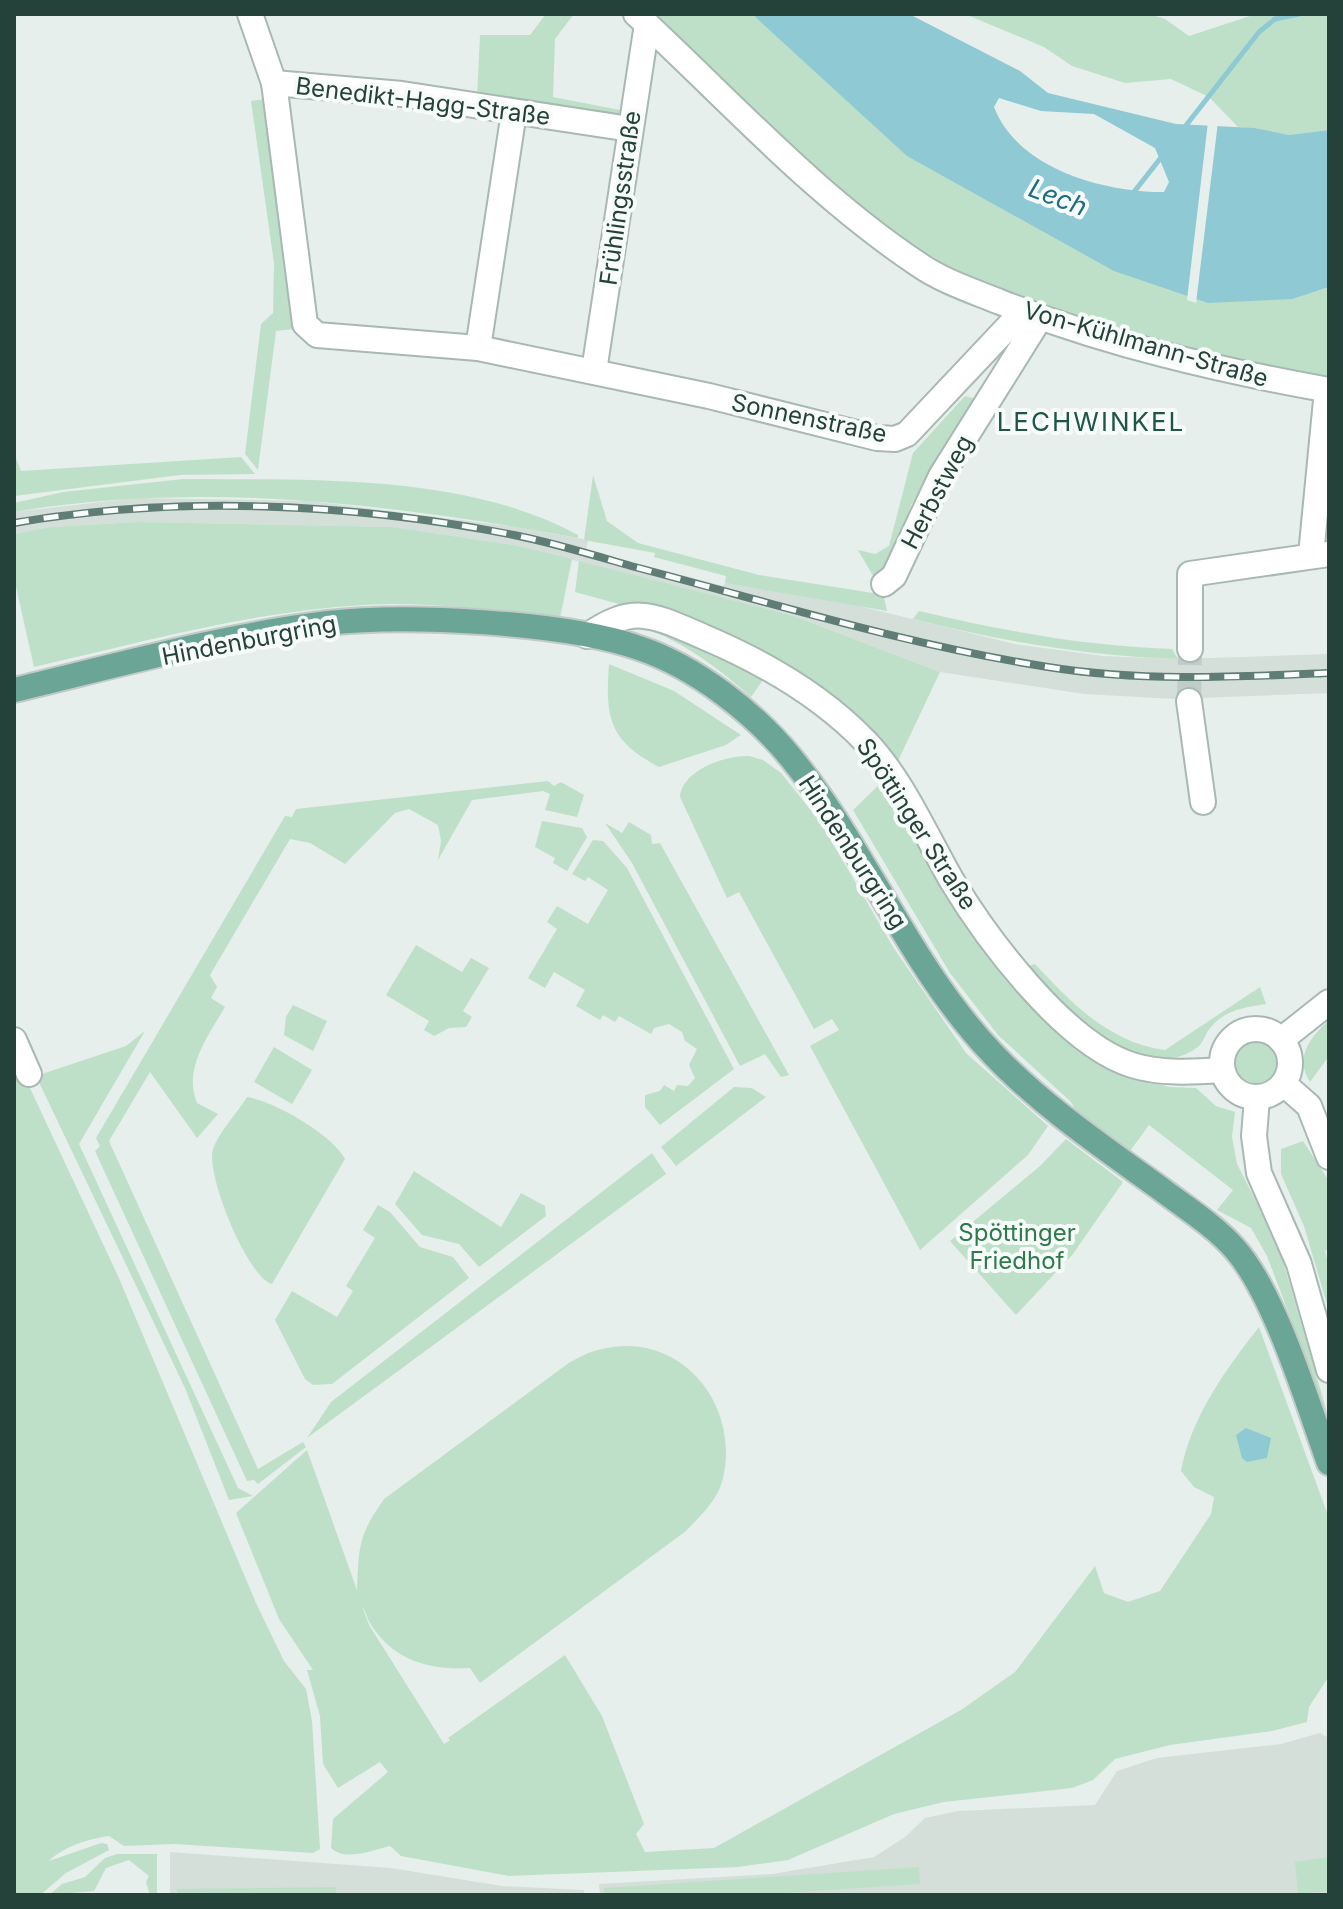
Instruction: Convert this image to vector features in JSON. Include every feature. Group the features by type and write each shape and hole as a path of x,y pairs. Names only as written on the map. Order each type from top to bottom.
{"main road":[{"name":"Hindenburgring","path":"14,690 259,633 334,622 485,624 587,636 642,648 661,658 728,699 767,732 836,817 907,936 972,1032 1022,1083 1066,1120 1234,1248 1257,1282 1294,1368 1329,1463"}],"street":[{"path":"250,14 274,83"},
{"name":"Frühlingsstraße","path":"594,371 630,148 642,19"},
{"name":"Von-Kühlmann-Straße","path":"642,19 828,197 918,265 1032,315 1241,375 1328,390"},
{"name":"Benedikt-Hagg-Straße","path":"594,371 478,348 311,332 305,324 300,291 274,83 402,94 630,129"},
{"path":"478,348 514,112"},
{"name":"Sonnenstraße","path":"594,371 877,438 895,439 907,434 1032,315"},
{"name":"Herbstweg","path":"884,584 894,576 941,476 1032,315"},
{"path":"1190,649 1190,574 1320,555 1328,390"},
{"name":"Spöttinger Straße","path":"587,636 613,618 633,613 654,619 723,645 831,708 868,744 918,818 954,883 1029,986 1060,1017 1109,1055 1132,1065 1181,1072 1222,1070"},
{"path":"1189,701 1203,802"},
{"path":"1281,1040 1329,1002"},
{"path":"1266,1031 1281,1040 1290,1061 1284,1084 1272,1094 1257,1098 1235,1090 1222,1070 1227,1044 1240,1033 1266,1031"},
{"path":"14,1040 29,1074"},
{"path":"1284,1084 1309,1106 1329,1157"},
{"path":"1257,1098 1254,1136 1259,1173 1299,1264 1329,1370"}],"shaded area":[{"path":"135,498 311,501 516,527 588,540 586,550 723,586 725,583 826,598 1015,644 1103,656 1178,659 1329,654 1329,693 1175,699 1084,694 940,672 794,616 514,545 393,527 137,522 50,527 14,534 14,512"},
{"path":"1320,1733 1329,1738 1329,1895 600,1895 599,1884 772,1874 874,1857 905,1837 925,1818 958,1811 1095,1805 1117,1771 1157,1758 1281,1744"},
{"path":"170,1852 391,1868 502,1886 584,1890 584,1895 170,1895"}],"green space":[{"path":"546,14 574,14 555,39 553,97 625,111 624,122 477,98 480,35 530,35"},
{"path":"645,14 752,14 804,61 1293,299 1329,287 1329,380 1242,364 1092,324 923,258 825,188"},
{"path":"965,14 1149,14 1165,19 1189,36 1256,14 1329,14 1329,130 1289,135 1238,127 1209,97 1171,79 1125,83 1072,66 1044,47"},
{"path":"265,99 294,329 276,331 258,470 245,454 261,324 273,313 274,263 251,101"},
{"path":"965,396 976,399 911,505 894,558 876,581 858,550 875,554 889,546 913,453"},
{"path":"14,453 21,471 241,457 255,474 180,475 14,496"},
{"path":"593,475 607,521 638,543 759,575 873,593 882,588 887,611 725,583 726,576 654,557 655,553 584,540"},
{"path":"183,479 334,481 436,490 486,500 534,515 578,535 578,538 438,515 297,500 155,498 14,512 14,503 63,492"},
{"path":"137,522 393,527 514,545 572,559 560,618 413,604 322,608 198,629 34,667 14,578 14,534 50,527"},
{"path":"579,561 794,616 940,672 897,763 870,730 839,700 779,664 678,622 575,592"},
{"path":"919,611 1045,636 1108,645 1172,649 1178,659 1077,651 1012,641 913,619"},
{"path":"630,616 765,677 751,697 690,650 620,618"},
{"path":"609,664 674,691 741,735 726,745 659,767 630,748 614,726 608,699"},
{"path":"749,756 763,760 781,773 821,823 893,947 966,1053 1048,1126 1028,1155 920,1250 810,1046 839,1030 832,1019 814,1029 739,892 727,898 680,797 688,779 707,766 729,758"},
{"path":"548,781 554,786 561,782 584,795 577,817 545,810 550,794 543,791 472,800 438,860 441,841 438,825 409,809 395,813 345,864 310,843 290,839 210,975 217,987 211,998 225,1007 199,1053 193,1090 197,1103 218,1114 197,1138 150,1072 109,1141 258,1469 303,1442 306,1447 258,1484 254,1480 247,1481 95,1151 100,1146 96,1138 285,816 292,817 296,809"},
{"path":"881,783 1017,991 1049,1021 1142,1080 1170,1087 1196,1088 1216,1106 1235,1112 1232,1137 1237,1164 1278,1244 1329,1419 1267,1256 1251,1228 1217,1210 1233,1190 1149,1125 1130,1151 1076,1111 1071,1102 998,1035 950,973 853,810"},
{"path":"542,821 582,828 587,837 567,871 553,863 555,858 535,847"},
{"path":"629,822 651,835 652,844 660,843 789,1075 781,1077 765,1054 740,1066 632,863 605,823 622,833"},
{"path":"593,840 603,841 627,868 734,1069 660,1125 645,1107 645,1095 660,1091 664,1085 674,1091 677,1085 688,1086 695,1078 689,1065 697,1049 685,1041 682,1032 669,1024 654,1028 651,1034 619,1016 615,1022 603,1015 600,1020 576,1006 585,990 554,972 545,988 528,978 557,929 547,922 557,906 588,924 608,890 588,877 585,881 572,874"},
{"path":"416,945 462,972 471,958 489,968 463,1011 472,1017 466,1027 449,1028 434,1036 424,1030 429,1021 386,995"},
{"path":"1035,964 1077,1007 1109,1030 1145,1046 1165,1050 1260,987 1266,1004 1229,1013 1209,1029 1198,1047 1176,1057 1152,1058 1104,1037 1081,1019 1026,967"},
{"path":"293,1005 327,1021 313,1051 284,1035 286,1017"},
{"path":"1329,1020 1329,1056 1310,1082 1305,1073 1306,1048"},
{"path":"145,1031 79,1144 238,1488 253,1496 229,1500 185,1388 36,1076 126,1046"},
{"path":"1256,1039 1274,1046 1281,1064 1274,1082 1256,1089 1238,1082 1231,1064 1238,1046"},
{"path":"274,1047 312,1070 292,1104 254,1082"},
{"path":"14,1054 118,1276 256,1603 284,1661 306,1689 312,1721 320,1849 313,1853 175,1844 124,1846 109,1836 77,1844 49,1861 101,1843 107,1844 109,1850 66,1873 40,1895 14,1895"},
{"path":"734,1087 752,1088 766,1097 676,1166 661,1147"},
{"path":"247,1097 302,1120 328,1140 345,1159 272,1284 262,1278 252,1264 230,1224 212,1162 216,1143"},
{"name":"Spöttinger Friedhof","path":"1066,1139 1123,1182 1073,1254 1016,1315 950,1241 1040,1166"},
{"path":"1303,1141 1329,1181 1329,1251 1325,1250 1329,1269 1329,1311 1304,1226 1281,1174 1281,1149"},
{"path":"652,1153 666,1174 307,1438 331,1402"},
{"path":"414,1171 501,1227 521,1193 545,1206 546,1216 479,1267 459,1244 422,1235 395,1204"},
{"path":"378,1205 390,1212 420,1247 453,1257 469,1278 332,1384 313,1385 305,1379 275,1320 292,1291 337,1317 353,1291 346,1286 375,1238 363,1230"},
{"path":"1259,1327 1329,1518 1329,1676 1309,1707 1307,1722 1272,1731 1170,1745 1115,1759 1093,1780 1072,1788 944,1802 894,1814 788,1860 738,1867 509,1876 401,1856 390,1846 352,1855 331,1848 333,1819 388,1772 380,1762 338,1788 323,1764 320,1716 307,1670 313,1670 279,1619 236,1513 307,1450 357,1590 362,1542 369,1523 384,1499 570,1362 594,1351 627,1346 654,1350 678,1361 698,1378 713,1400 723,1426 726,1453 722,1482 712,1502 686,1531 480,1683 470,1668 427,1665 401,1654 379,1636 362,1606 369,1625 444,1744 450,1740 448,1738 565,1655 602,1716 644,1824 636,1834 645,1852 714,1848 961,1710 1015,1672 1095,1566 1104,1593 1128,1602 1160,1591 1211,1514 1214,1497 1194,1487 1181,1471 1193,1432 1211,1394"},
{"path":"117,1854 157,1854 157,1895 150,1895 146,1882 149,1876 129,1860 106,1868 94,1891 49,1895 62,1884 85,1877 105,1858"},
{"path":"1329,1857 1329,1891 1298,1894 1295,1862"},
{"path":"919,1867 920,1884 760,1895 604,1895 604,1888"},
{"path":"336,1887 336,1895 177,1895 177,1889"}],"water":[{"name":"Lech","path":"752,14 909,14 1020,71 1048,93 1176,124 1254,128 1289,135 1329,130 1329,287 1293,299 1208,303 1114,271 907,156","holes":["999,98 1041,111 1094,114 1155,148 1169,182 1164,192 1115,187 1065,173 1022,146 1006,128 994,107"]},
{"path":"1246,1428 1271,1438 1267,1458 1247,1462 1242,1458 1236,1435"}],"pier":[{"path":"1208,122 1218,122 1196,303 1187,300"}],"waterway":[{"path":"1184,128 1259,32 1275,19 1299,14"},
{"path":"1130,197 1163,155"}],"tunnel":[{"path":"1189,701 1190,649"}],"railway":[{"path":"14,523 76,514 201,506 264,506 390,516 529,538 890,635 1048,667 1153,677 1329,673"}],"district":[{"name":"LECHWINKEL","path":"1091,421"}]}
